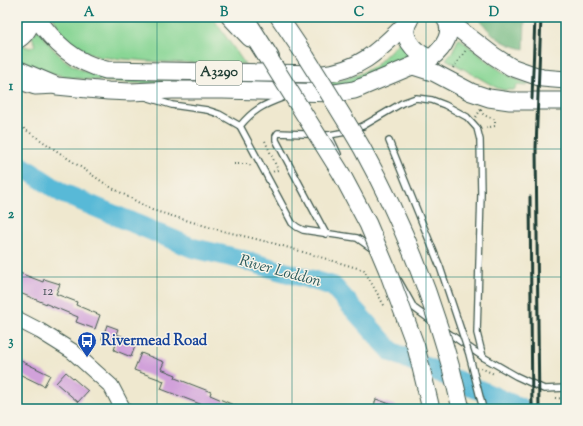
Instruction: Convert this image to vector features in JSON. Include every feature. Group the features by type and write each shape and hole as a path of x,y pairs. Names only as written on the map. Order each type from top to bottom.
{"highway":[{"path":"243,17 269,58"}],"main road":[{"path":"17,40 24,35 33,17"},
{"name":"A3290","path":"36,17 48,33 68,53 92,66 106,70 323,74 349,69 365,61 380,49 408,20"},
{"name":"A3290","path":"230,17 269,58 342,173 368,224 388,269 418,354 431,409"},
{"path":"279,17 306,57 362,149 399,224 433,308 447,353 461,409"},
{"path":"430,58 442,49 445,44 448,30 448,18"},
{"path":"448,18 470,42 511,67 542,78 566,80"},
{"path":"408,20 406,33 408,42 412,48 419,54 430,58 475,86 485,104"},
{"name":"A3290","path":"17,69 57,86 108,91 131,92 215,90 334,93 354,90 430,58"},
{"path":"413,66 435,73 471,92 485,104 510,101 566,101"}],"street":[{"path":"17,81 35,87 57,86"},
{"path":"17,319 72,351 111,386 123,409"}],"lane":[{"path":"131,92 172,106 206,110 219,114 240,126 292,223 303,230 357,238 389,260"},
{"path":"240,126 247,117 261,106 297,93"},
{"path":"326,234 276,140 278,133 329,134 346,132 363,126 402,103 416,98 432,100 467,117 478,130 480,140 481,194 476,333 483,357"},
{"path":"329,134 389,260 414,308 503,370 544,389 566,388"},
{"path":"389,141 440,267 469,354 483,409"}],"path":[{"path":"454,66 470,42"},
{"path":"478,130 491,127 496,124 494,119 484,116 482,113 485,104"},
{"path":"17,124 107,185 152,210 364,270"}],"green space":[{"path":"53,17 212,17 245,64 161,62 99,57 76,48 63,37"},
{"path":"478,17 525,17 524,49 497,38 487,29"},
{"path":"38,29 51,47 66,61 79,69 116,79 339,81 357,75 375,66 400,41 415,59 352,86 245,86 130,83 73,78 39,71 26,66 17,60 17,47 22,45 30,48 35,45 32,36"},
{"path":"459,38 491,64 518,80 528,84 527,86 517,85 514,90 497,88 446,59 452,52"}],"building":[{"path":"17,272 43,282 44,279 60,284 56,294 77,302 76,305 100,315 95,329 76,322 78,317 20,293 21,288 17,287"},
{"path":"107,325 118,329 116,334 137,341 131,357 114,350 116,344 102,339"},
{"path":"141,353 164,362 161,369 176,375 175,378 211,392 210,395 243,409 213,409 161,389 164,381 134,370"},
{"path":"17,359 50,375 44,386 17,373"},
{"path":"66,372 88,391 78,402 56,383"},
{"path":"376,399 401,408 401,409 373,409"}],"waterway":[{"name":"River Loddon","path":"17,163 62,193 193,248 240,259 333,286 392,352 523,409"}],"railway":[{"path":"532,99 535,17"},
{"path":"539,409 536,148 541,17"},
{"path":"530,197 532,409"}],"place":[{"name":"Rivermead Road","path":"87,358"}]}
